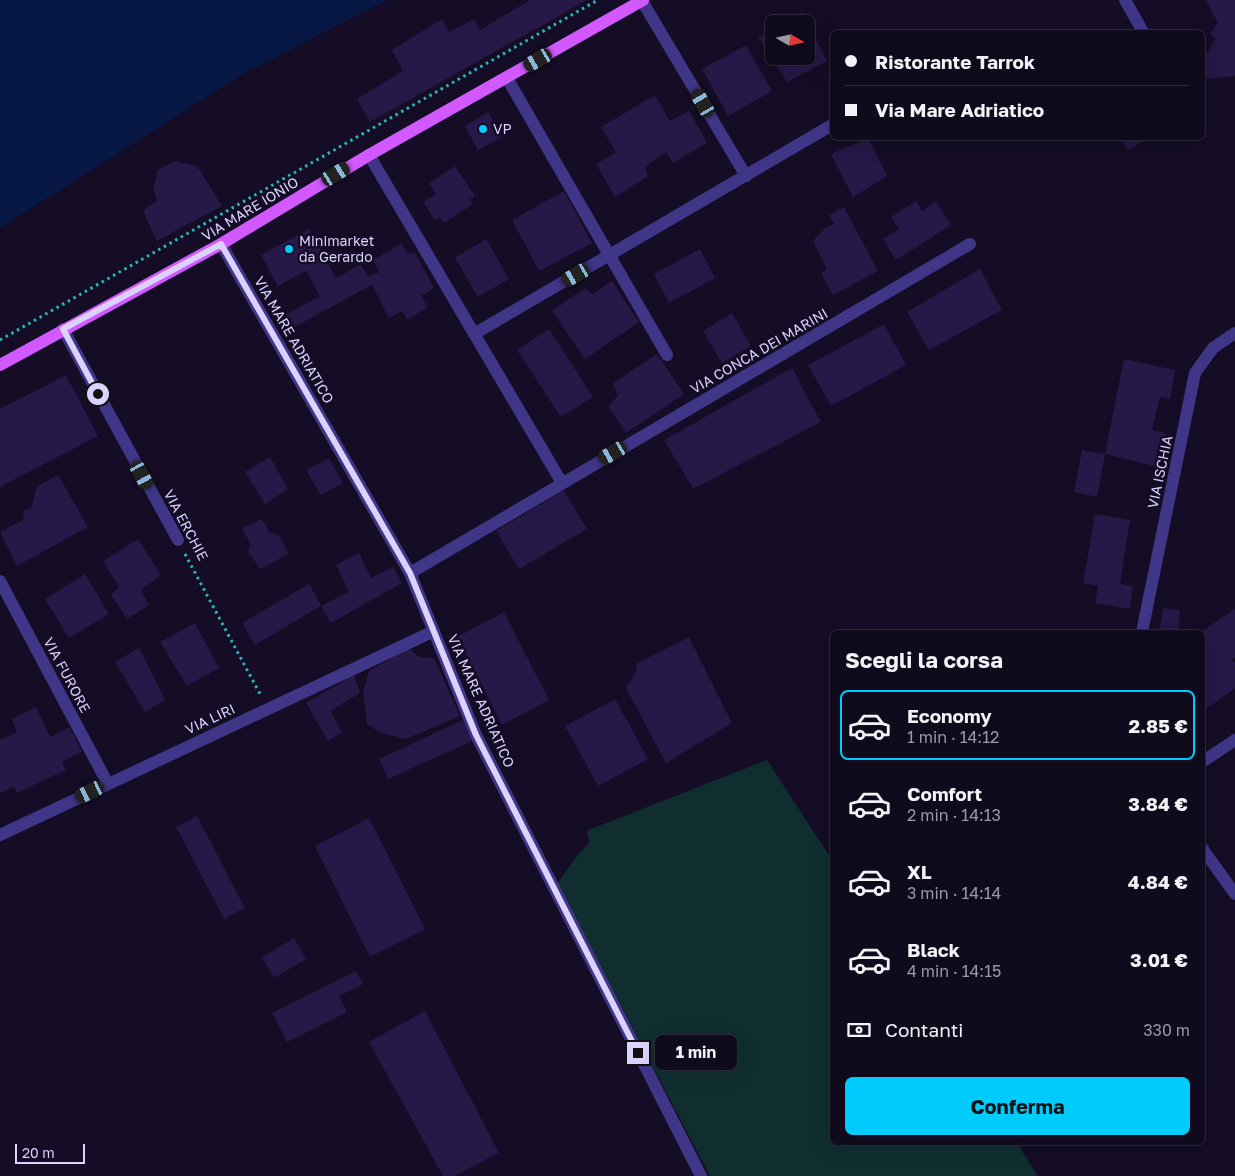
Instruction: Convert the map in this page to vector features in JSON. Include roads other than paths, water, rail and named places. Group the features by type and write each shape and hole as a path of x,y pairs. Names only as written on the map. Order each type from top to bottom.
{"main road":[{"name":"VIA MARE IONIO","path":"0,365 221,244 369,155 643,0"}],"street":[{"path":"643,0 746,176"},
{"path":"1125,0 1142,30"},
{"path":"506,78 667,355"},
{"path":"474,334 830,127"},
{"path":"369,155 562,483"},
{"name":"VIA MARE ADRIATICO","path":"221,244 410,573 476,735 701,1176"},
{"name":"VIA CONCA DEI MARINI","path":"410,573 970,244"},
{"name":"VIA ERCHIE","path":"63,329 178,540"},
{"name":"VIA ISCHIA","path":"1142,630 1195,373 1213,348 1235,333"},
{"name":"VIA FURORE","path":"0,581 5,601 108,784"},
{"name":"VIA LIRI","path":"0,835 434,631"},
{"path":"1205,760 1235,740"},
{"path":"1205,852 1235,894"}],"water":[{"path":"0,0 387,0 243,74 0,228"}],"place":[{"name":"VP","path":"483,129"},
{"name":"Minimarket da Gerardo","path":"289,249"}]}
